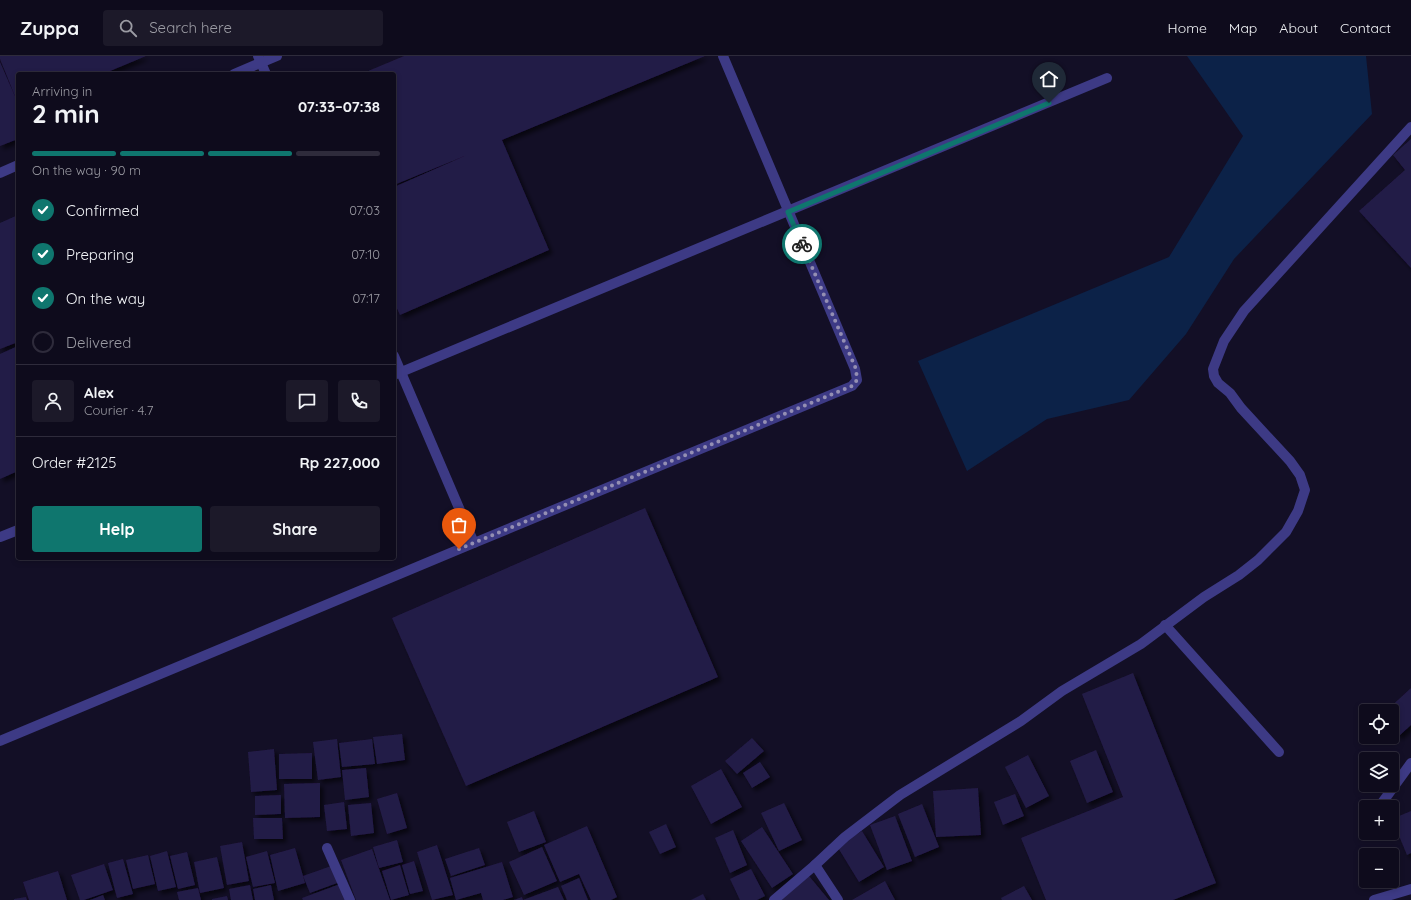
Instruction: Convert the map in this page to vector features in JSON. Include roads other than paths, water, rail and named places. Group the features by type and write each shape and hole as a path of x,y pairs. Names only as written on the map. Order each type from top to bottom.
{"street":[{"path":"237,72 259,59 277,56"},
{"path":"0,741 852,386 857,380 856,369 723,56"},
{"path":"259,59 265,72"},
{"path":"474,543 398,373 1107,78"},
{"path":"774,900 815,866 845,837 900,795 1021,721 1062,691 1141,644 1258,560 1286,532 1298,511 1305,490 1300,475 1290,461 1241,408 1230,393 1218,383 1214,376 1214,369 1224,341 1244,312 1411,127"},
{"path":"0,173 16,166"},
{"path":"0,537 16,531"},
{"path":"1165,626 1279,752"},
{"path":"1384,800 1411,763"},
{"path":"327,848 350,900"},
{"path":"815,866 838,900"},
{"path":"1374,900 1411,889"}],"water":[{"path":"1187,56 1366,56 1372,114 1234,259 1186,334 1129,400 1047,419 967,471 918,361 1169,257 1243,136"}]}
